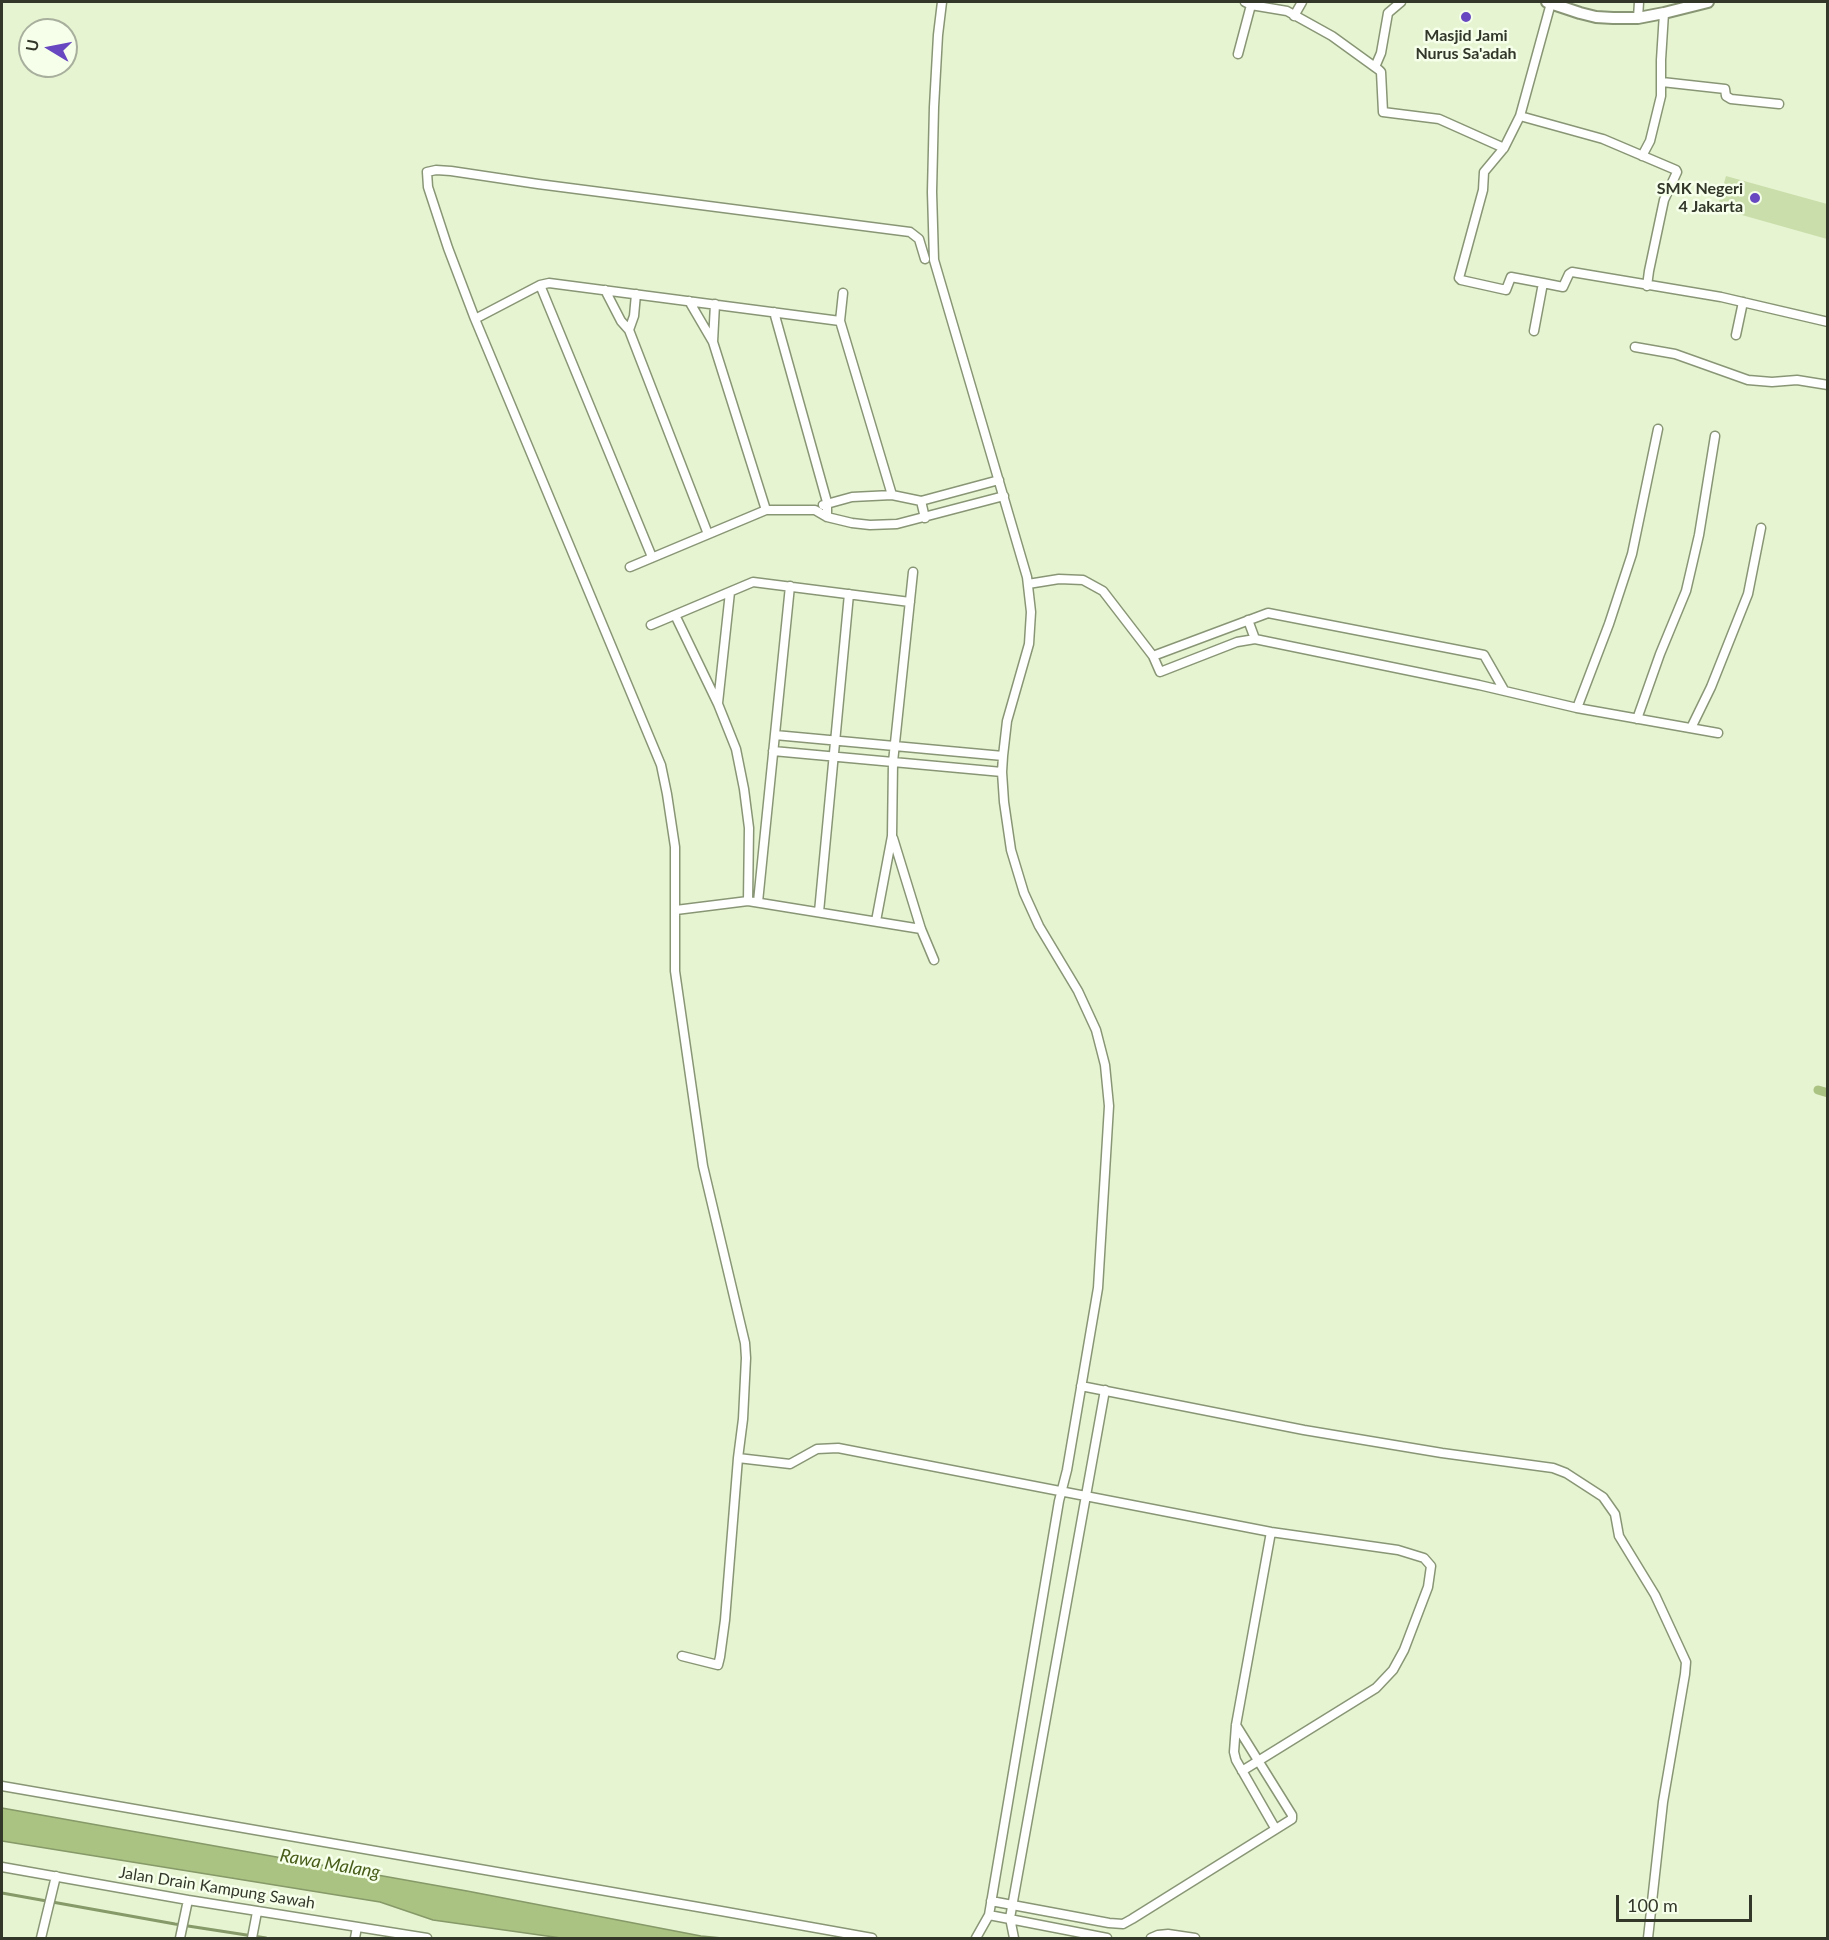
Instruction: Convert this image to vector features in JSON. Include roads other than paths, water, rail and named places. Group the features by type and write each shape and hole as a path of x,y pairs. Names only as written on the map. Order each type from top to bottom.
{"street":[{"path":"942,2 934,107 932,192 934,260 1004,496 1028,584 1031,612 1029,644 1007,722 1003,756 1004,802 1011,850 1024,893 1039,926 1078,991 1096,1030 1105,1065 1109,1106 1098,1288 1067,1470 1061,1490 989,1915 976,1938"},
{"path":"1294,16 1302,2"},
{"path":"1377,68 1388,14 1401,2"},
{"path":"1708,2 1638,18 1596,17 1549,2 1520,117 1504,148 1484,171 1482,190 1459,278 1506,290 1511,277 1563,287 1572,272 1743,302 1827,322"},
{"path":"1638,18 1639,2"},
{"path":"1238,54 1248,3 1287,12 1332,36 1381,72 1383,112 1440,119 1504,148"},
{"path":"1642,156 1650,141 1658,112 1662,82 1660,60 1664,13"},
{"path":"1662,82 1725,89 1726,96 1731,99 1779,104"},
{"path":"1520,117 1603,140 1676,170 1664,200 1647,286"},
{"path":"682,1656 718,1665 725,1620 743,1419 746,1358 745,1343 703,1166 675,971 675,847 661,765 474,319 428,187 427,172 452,171 910,232 919,240 925,259"},
{"path":"474,319 540,285 549,283 840,321"},
{"path":"1534,331 1543,283"},
{"path":"540,285 652,557"},
{"path":"605,290 621,321 629,330 708,534"},
{"path":"843,293 840,321 892,495"},
{"path":"629,330 634,316 636,294"},
{"path":"689,302 713,342 766,510"},
{"path":"1736,335 1743,302"},
{"path":"713,342 715,304"},
{"path":"774,312 827,502 827,517"},
{"path":"1635,347 1675,354 1748,380 1771,382 1797,380 1827,385"},
{"path":"1577,708 1609,624 1632,554 1658,429"},
{"path":"1637,720 1660,654 1686,591 1699,535 1715,436"},
{"path":"815,510 827,502 852,497 892,495 921,501 999,480"},
{"path":"630,567 766,510 815,510 838,520 870,525 897,524 1004,496"},
{"path":"921,501 925,518"},
{"path":"1691,728 1711,687 1748,594 1761,528"},
{"path":"876,921 892,836 893,762 914,572"},
{"path":"1028,584 1059,579 1083,580 1103,591 1153,656 1160,672 1237,642 1255,639 1504,690 1577,708 1718,732"},
{"path":"651,625 753,582 910,602"},
{"path":"758,902 790,586"},
{"path":"718,704 730,592"},
{"path":"819,912 849,594"},
{"path":"1153,656 1268,613 1484,655 1504,690"},
{"path":"675,615 718,704 736,749 749,828 748,901"},
{"path":"1248,621 1255,639"},
{"path":"775,735 1003,756"},
{"path":"773,751 1002,772"},
{"path":"892,836 933,960"},
{"path":"676,910 748,901 921,929"},
{"path":"1081,1388 1442,1454 1553,1468 1566,1473 1603,1497 1615,1514 1619,1536 1655,1595 1686,1662 1663,1802 1648,1938"},
{"path":"1014,1938 1010,1918 1105,1392"},
{"path":"738,1458 790,1464 817,1449 838,1448 1271,1532 1398,1550 1424,1558 1431,1566 1424,1601 1404,1650 1393,1670 1376,1688 1242,1771"},
{"path":"1271,1532 1236,1725 1234,1752 1236,1760 1275,1828"},
{"path":"991,1900 1123,1924 1292,1819 1292,1815 1236,1725"},
{"path":"2,1786 872,1938"},
{"name":"Jalan Drain Kampung Sawah","path":"2,1867 257,1912 422,1938"},
{"path":"41,1938 56,1876"},
{"path":"180,1935 188,1900"},
{"path":"252,1936 257,1912"},
{"path":"989,1915 1107,1938"},
{"path":"355,1938 357,1927"},
{"path":"1151,1938 1168,1935 1195,1938"}],"waterway":[{"path":"1818,1090 1828,1093"},
{"path":"2,1893 266,1938"}],"place":[{"name":"Masjid Jami Nurus Sa'adah","path":"1466,17"},
{"name":"SMK Negeri 4 Jakarta","path":"1755,198"}],"water label":[{"name":"Rawa Malang","path":"330,1864"}]}
